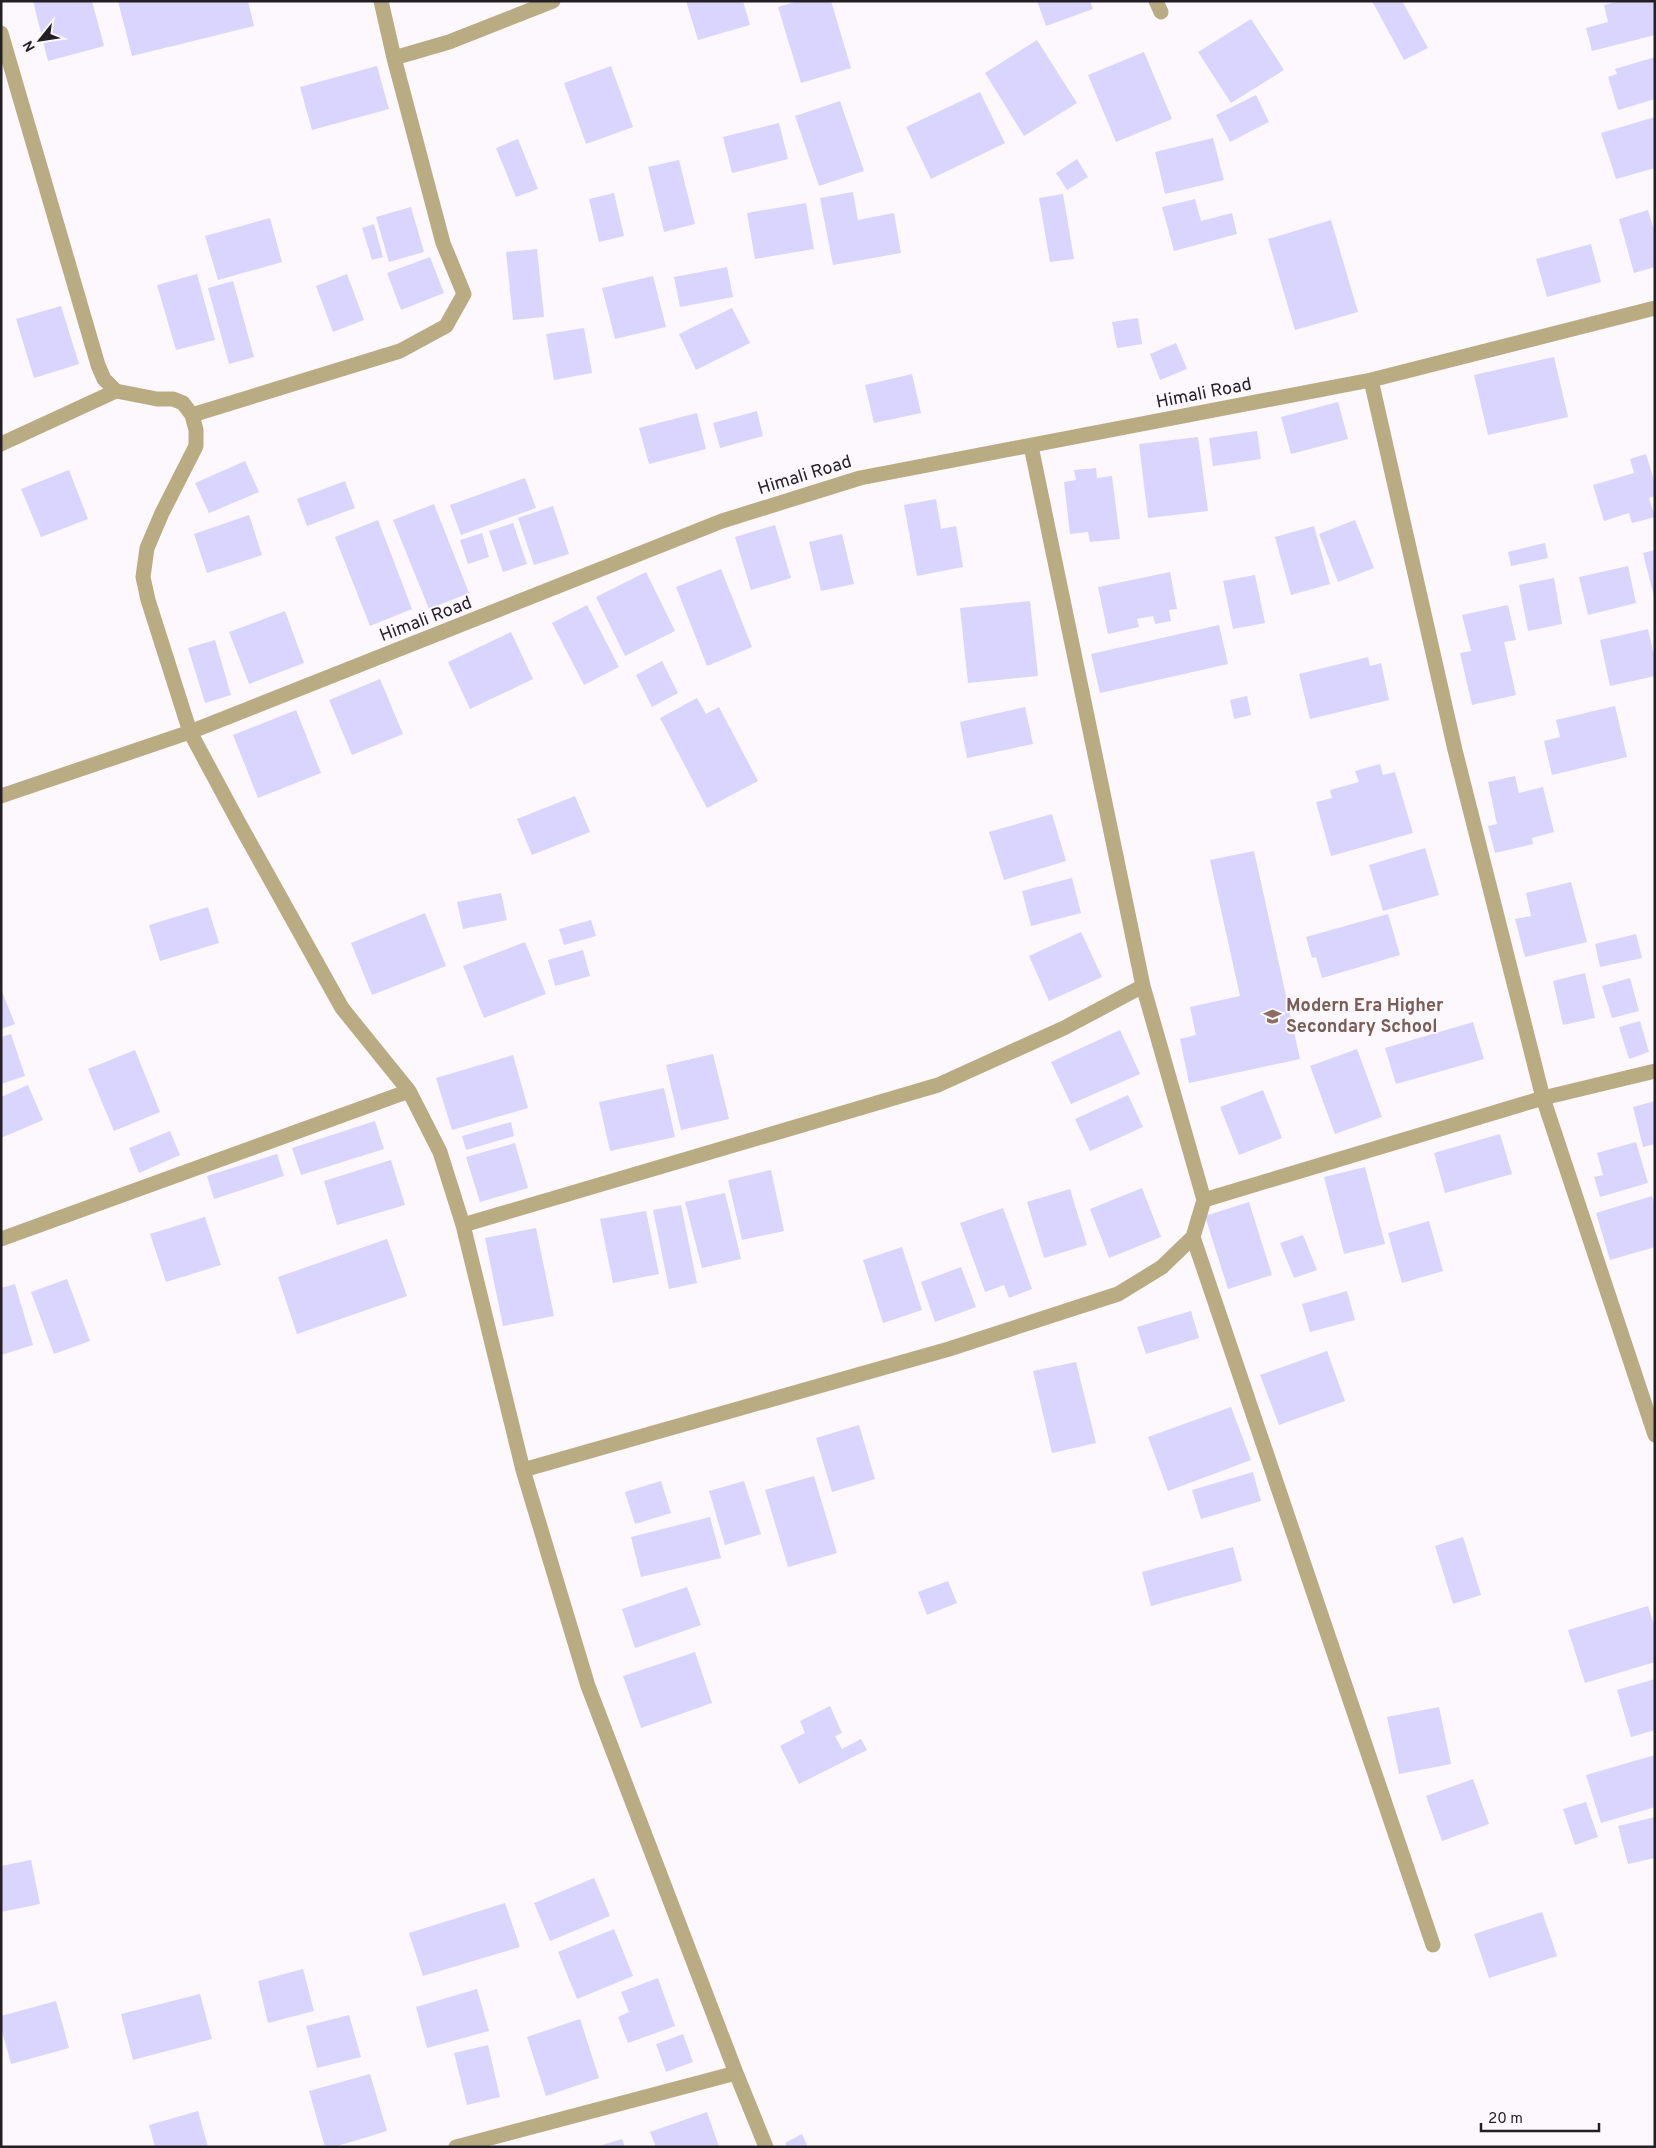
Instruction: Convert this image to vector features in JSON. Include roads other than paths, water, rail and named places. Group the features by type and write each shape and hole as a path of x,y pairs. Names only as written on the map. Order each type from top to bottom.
{"street":[{"path":"192,415 400,351 446,326 464,294 443,243 394,58 381,1"},
{"path":"394,58 449,42 554,1"},
{"path":"1,33 98,365 104,379 116,392"},
{"name":"Himali Road","path":"1,796 190,732 722,521 860,478 1370,380 1655,308"},
{"path":"1370,380 1455,750 1543,1098 1655,1435"},
{"path":"1,444 116,392 157,399 173,399 183,403 192,415 196,430 196,446 146,548 143,577 148,600 190,732 342,1008 409,1091 440,1152 462,1225 523,1470 588,1686 766,2147"},
{"path":"523,1470 949,1349 1118,1294 1162,1267 1193,1237 1204,1200 1143,986 1031,446"},
{"path":"462,1225 938,1085 1064,1028 1143,986"},
{"path":"1204,1200 1543,1098 1655,1071"},
{"path":"1,1239 409,1091"},
{"path":"1193,1237 1433,1946"},
{"path":"461,2146 736,2073"}],"place":[{"name":"Modern Era Higher Secondary School","path":"1272,1016"}]}
